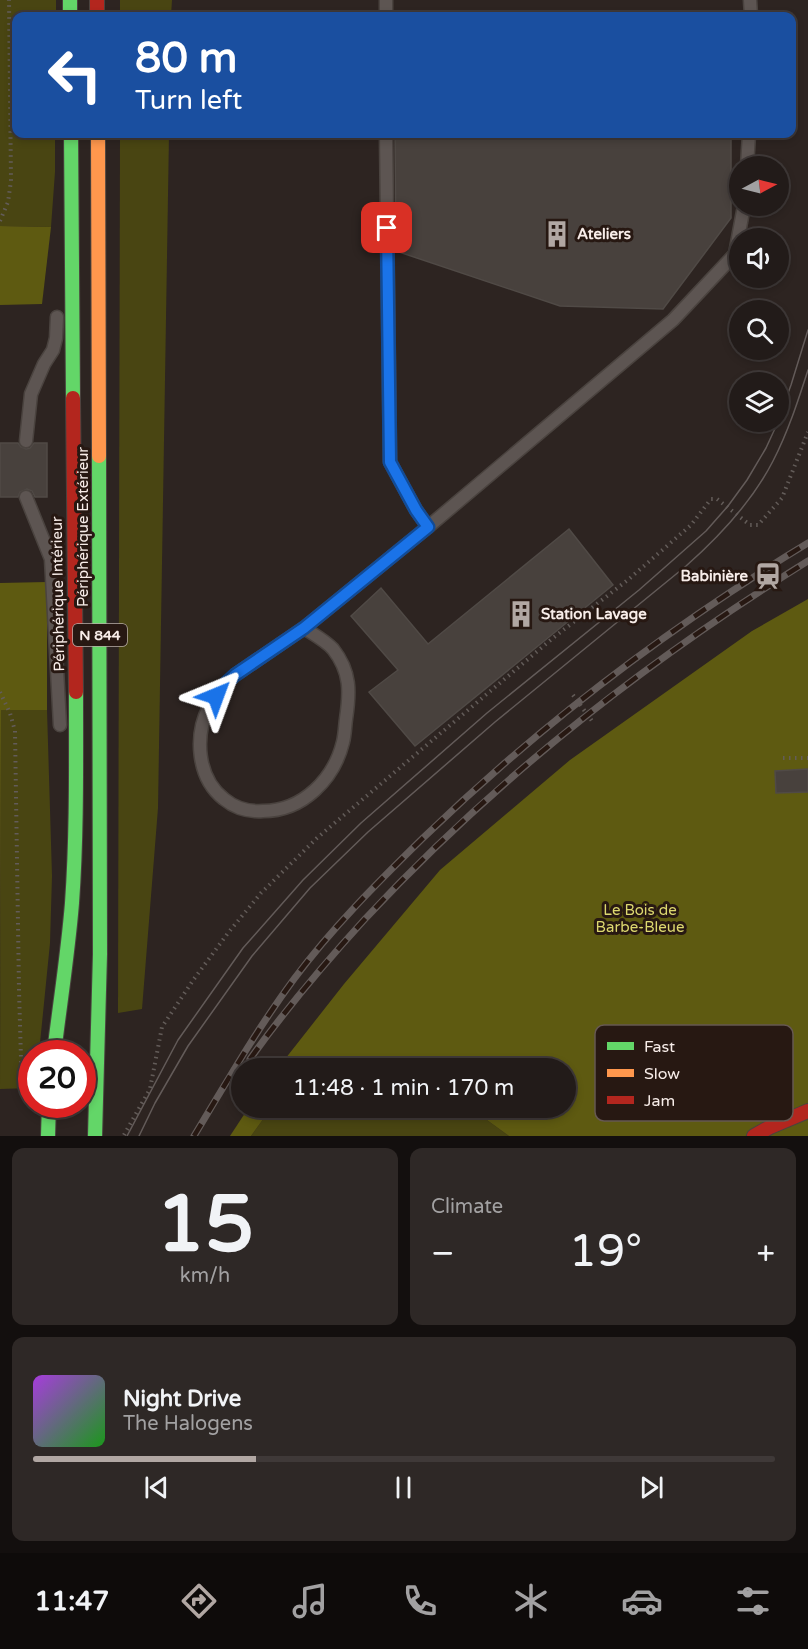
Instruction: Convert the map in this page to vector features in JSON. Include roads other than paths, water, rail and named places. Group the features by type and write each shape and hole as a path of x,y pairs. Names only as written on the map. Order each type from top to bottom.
{"main road":[{"name":"Périphérique Intérieur","path":"56,1040 73,884 76,747 71,138"},
{"name":"Périphérique Extérieur","path":"95,1136 100,802 98,138"},
{"path":"793,1117 808,1111"},
{"path":"48,1136 49,1118"},
{"path":"754,1136 784,1121"}],"lane":[{"path":"386,138 390,462 428,527"},
{"path":"748,156 749,138"},
{"path":"304,628 333,648 348,676 349,704 342,743 331,770 316,790 288,808 250,812 224,799 206,776 201,756 201,728 209,705 225,684 304,628 428,527 673,320 735,254 742,216"},
{"path":"61,264 72,218"},
{"path":"26,441 31,394 53,350 56,339 57,307"},
{"path":"26,497 51,559 61,743"},
{"path":"64,802 73,884"}],"tram line":[{"path":"789,390 808,330"},
{"path":"139,1136 188,1046 252,956 310,888 368,832 495,722 686,566 734,518 765,476 773,461 788,428 808,370"},
{"path":"127,1136 178,1040 243,948 303,880 361,823 487,713 639,590 706,531 747,480 773,432"}],"railway":[{"path":"194,1136 294,979 372,889 423,838 513,756 607,680 656,643 756,575 808,543"},
{"path":"251,1058 291,1005 365,919 415,867 520,770 631,681 688,640 808,561"}],"place":[{"name":"Ateliers","path":"557,234"},
{"name":"Babinière","path":"768,576"},
{"name":"Station Lavage","path":"521,614"}],"park label":[{"name":"Le Bois de Barbe-Bleue","path":"640,918"}]}
